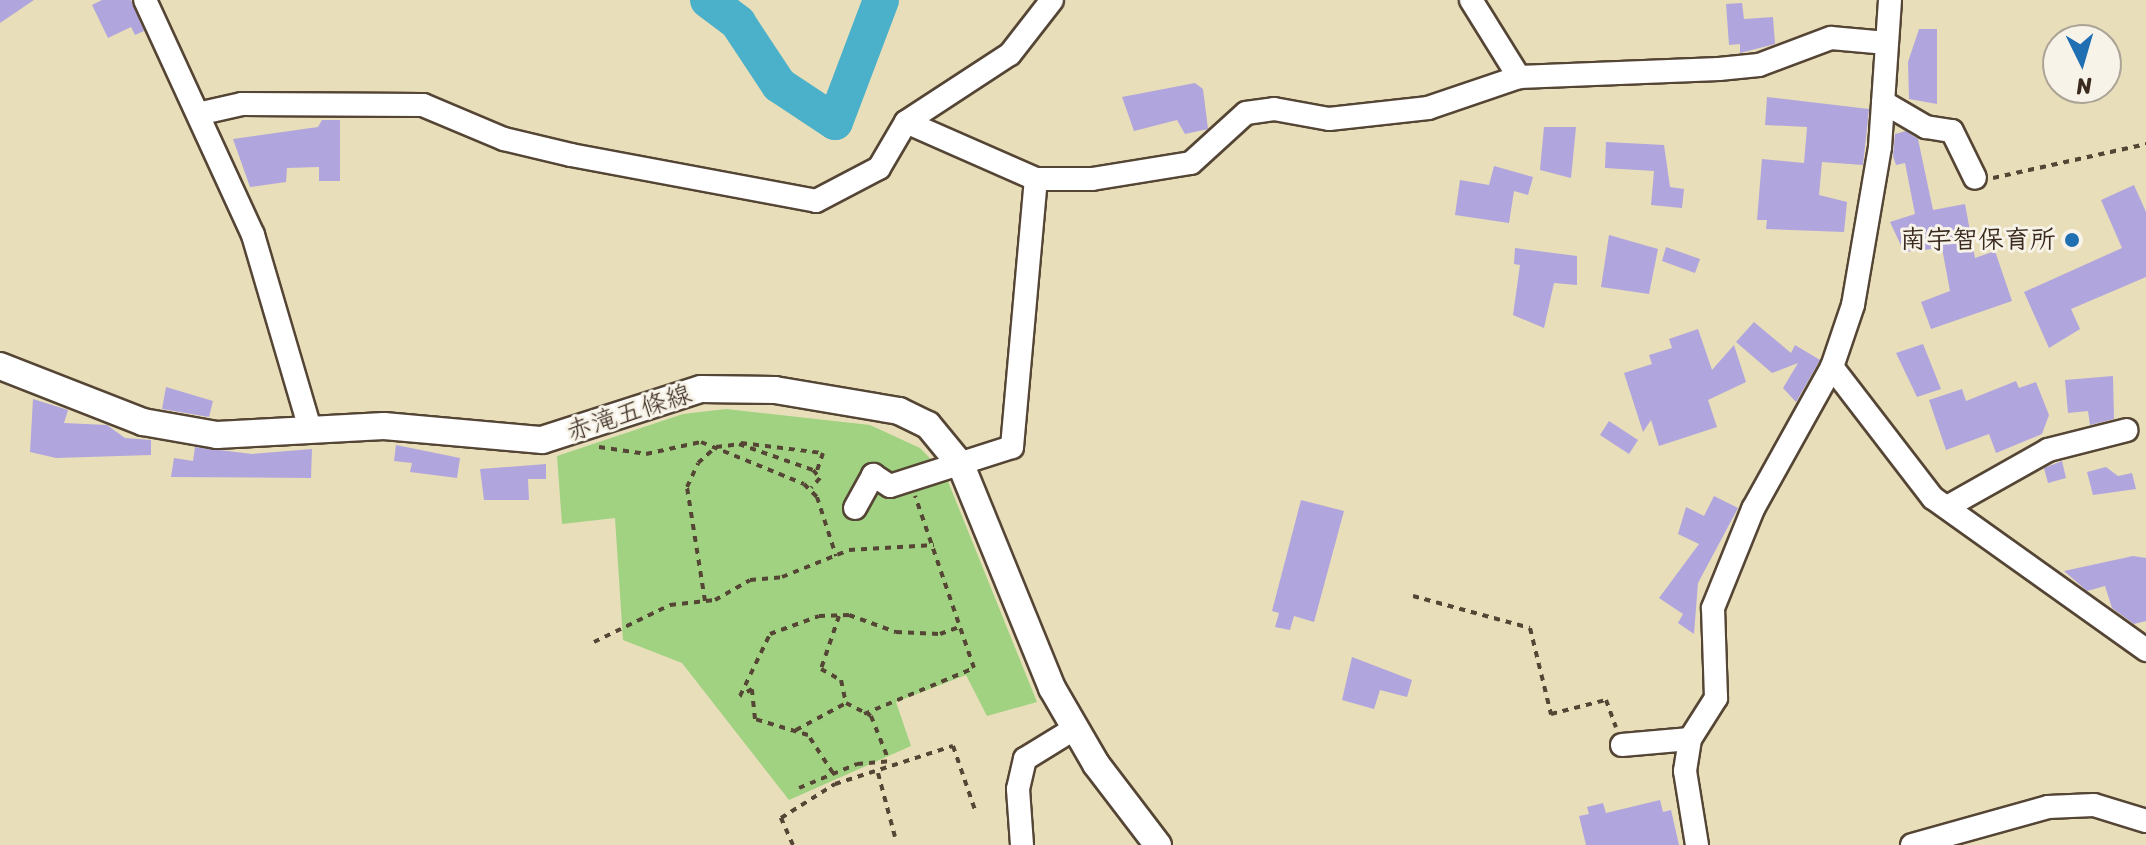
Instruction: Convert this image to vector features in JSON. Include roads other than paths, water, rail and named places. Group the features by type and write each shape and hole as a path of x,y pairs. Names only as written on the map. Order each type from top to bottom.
{"main road":[{"name":"赤滝五條線","path":"0,366 181,432 384,426 516,442 585,427 671,395 775,390 899,411 928,425 961,465 1021,620 1074,729 1158,845"}],"street":[{"path":"145,0 202,113 253,235 310,429"},
{"path":"202,113 242,104 423,105 557,152 775,199 816,201 879,168 906,122 1010,54 1052,0"},
{"path":"1471,0 1519,77"},
{"path":"1697,845 1685,771 1690,739 1716,698 1713,608 1726,570 1832,367 1868,244 1890,0"},
{"path":"906,122 1036,179 1191,163 1246,113 1274,109 1329,119 1428,108 1519,77 1719,69 1759,65 1831,38 1887,43"},
{"path":"1883,102 1926,127 1952,131 1975,178"},
{"path":"855,508 873,475 890,486 1012,447 1036,179"},
{"path":"1832,367 1947,507 2146,650"},
{"path":"1947,507 2048,450 2127,430"},
{"path":"1022,845 1022,766 1074,729"},
{"path":"1622,745 1690,739"},
{"path":"1912,845 2048,807 2094,805 2146,821"}],"waterway":[{"path":"708,0 738,23 779,85 835,122 881,0"}],"place":[{"name":"南宇智保育所","path":"2072,240"}]}
